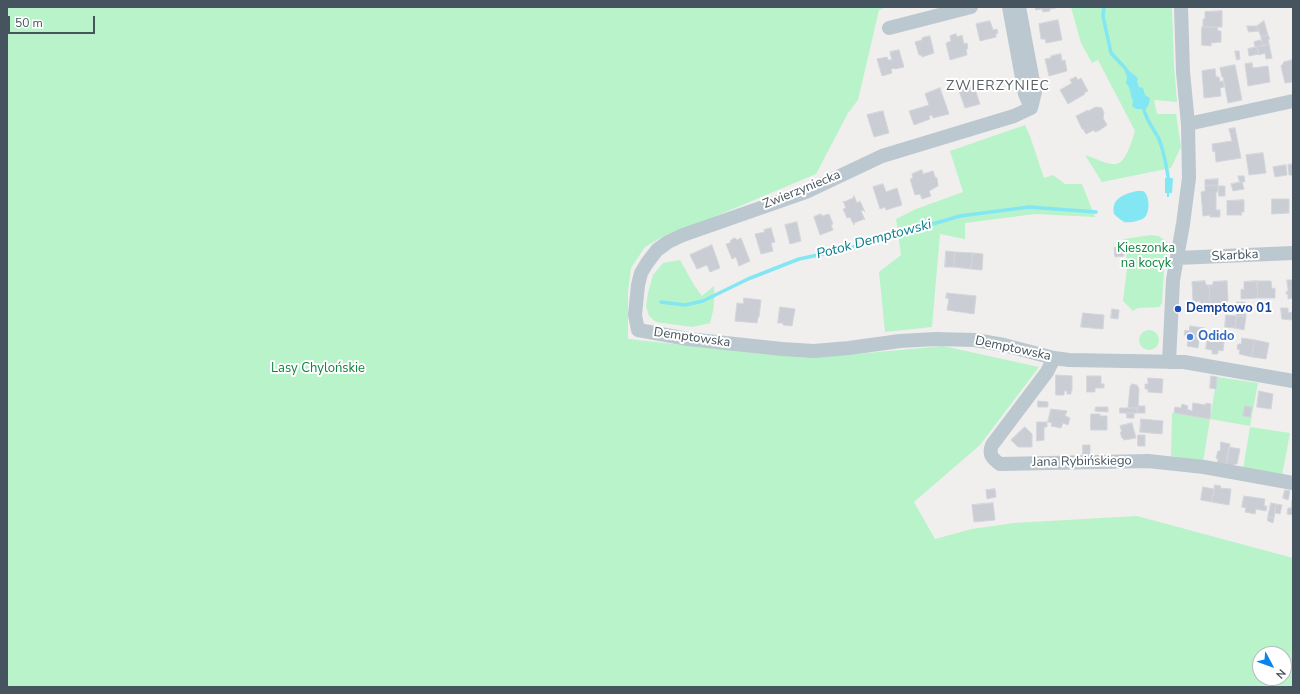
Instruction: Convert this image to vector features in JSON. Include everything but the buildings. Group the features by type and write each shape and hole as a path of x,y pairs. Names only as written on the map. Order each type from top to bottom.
{"street":[{"path":"889,28 971,7"},
{"path":"1009,7 1025,94 1031,108"},
{"path":"1019,7 1035,92 1031,108"},
{"path":"1169,362 1173,280 1183,224 1189,178 1188,124 1183,72 1181,7"},
{"path":"1188,124 1293,101"},
{"name":"Zwierzyniecka","path":"638,330 635,315 638,285 641,273 657,250 668,242 683,235 806,192 882,156 1014,116 1031,108"},
{"name":"Skarbka","path":"1177,258 1293,253"},
{"name":"Demptowska","path":"638,330 688,339 814,351 900,341 936,339 975,340 1069,360 1184,362 1293,381"},
{"name":"Jana Rybińskiego","path":"1054,358 1047,372 992,445 990,454 992,458 1000,464 1148,460 1293,483"}],"green space":[{"name":"Lasy Chylońskie","path":"7,7 883,7 883,9 879,10 858,100 848,113 816,174 709,219 664,236 645,247 631,268 628,292 628,339 775,355 845,355 943,346 1039,367 980,445 914,502 935,539 972,529 1014,523 1137,516 1293,558 1293,687 7,687"},
{"path":"1071,7 1172,7 1177,102 1154,100 1157,114 1176,114 1181,147 1171,168 1102,182 1085,155 1112,164 1119,163 1128,151 1135,131 1098,60 1092,63 1081,43"},
{"path":"1025,125 1044,178 1053,175 1065,184 1082,184 1095,217 1035,214 965,223 965,239 940,234 932,327 885,332 879,272 901,255 896,219 916,209 963,192 950,151"},
{"name":"Kieszonka na kocyk","path":"1151,235 1159,236 1169,244 1164,270 1162,303 1159,307 1138,308 1133,311 1123,301 1127,269 1124,239"},
{"path":"680,260 702,296 714,286 714,304 710,323 692,327 656,322 649,316 646,306 653,275 663,263"},
{"path":"1149,330 1156,333 1159,340 1156,347 1149,350 1142,347 1139,340 1142,333"},
{"path":"1217,377 1258,383 1250,426 1210,419"},
{"path":"1172,413 1210,419 1203,462 1171,456"},
{"path":"1250,427 1290,433 1282,475 1243,469"}],"water":[{"path":"1123,66 1138,78 1137,82 1139,87 1143,88 1145,95 1150,98 1149,104 1145,110 1136,109 1132,106 1133,101 1129,87 1126,83 1127,77"},
{"path":"1165,178 1173,178 1172,193 1169,193 1169,197 1167,197 1167,193 1165,193"},
{"path":"1143,191 1147,196 1147,215 1138,221 1124,222 1114,214 1114,204 1123,195"}],"waterway":[{"path":"1104,7 1103,16 1111,53 1126,69"},
{"path":"1143,106 1147,118 1160,142 1169,183"},
{"name":"Potok Demptowski","path":"661,302 685,305 703,301 748,279 799,259 847,249 960,216 1029,207 1096,212"}],"place":[{"name":"Demptowo 01","path":"1178,309"},
{"name":"Odido","path":"1190,337"}],"district":[{"name":"ZWIERZYNIEC","path":"998,87"}]}
